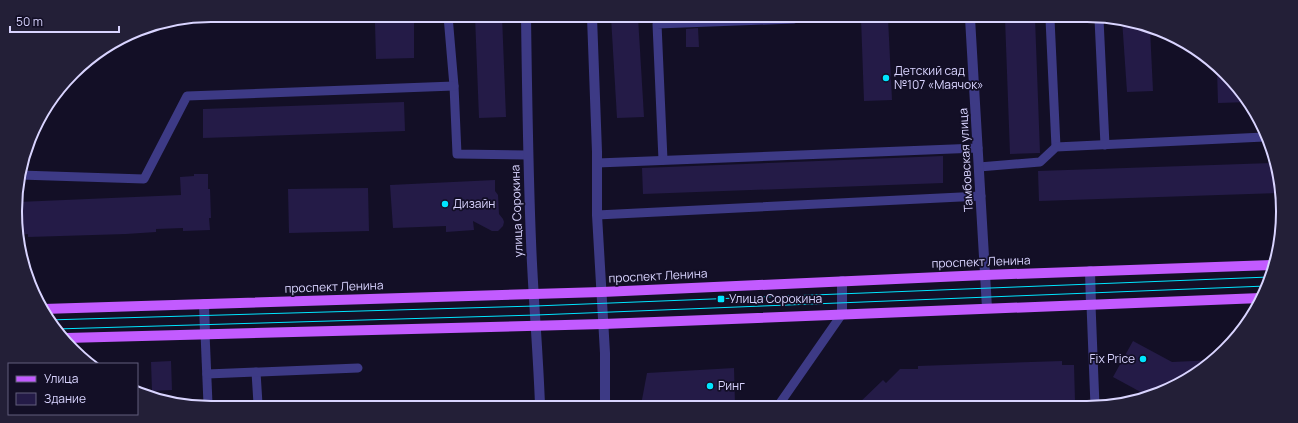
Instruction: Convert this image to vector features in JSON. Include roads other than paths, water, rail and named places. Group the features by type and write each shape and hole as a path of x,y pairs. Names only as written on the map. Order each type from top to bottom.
{"main road":[{"name":"проспект Ленина","path":"49,309 602,292 985,275 1268,265"},
{"path":"71,338 205,333 603,324 1255,298"}],"street":[{"name":"улица Сорокина","path":"526,22 528,155 540,401"},
{"path":"592,22 597,163 597,215 602,292 605,401"},
{"name":"Тамбовская улица","path":"970,22 987,308"},
{"path":"1090,271 1090,305"},
{"path":"842,281 842,314"},
{"path":"204,304 205,333"}],"lane":[{"path":"449,22 454,86 457,154 528,155"},
{"path":"663,160 657,24 664,22"},
{"path":"1050,22 1056,147"},
{"path":"1099,22 1105,145"},
{"path":"26,175 144,179 187,96 454,86"},
{"path":"979,167 1040,162 1056,147 1260,135"},
{"path":"597,163 978,148"},
{"path":"597,215 981,196"},
{"path":"1090,305 1095,401"},
{"path":"781,401 842,314"},
{"path":"205,333 208,401"},
{"path":"207,374 358,368"},
{"path":"256,372 258,401"}],"tram line":[{"path":"56,320 535,306 1264,277"},
{"path":"63,329 536,315 1261,286"}],"place":[{"name":"Детский сад №107 «Маячок»","path":"886,78"},
{"name":"Дизайн","path":"445,204"},
{"name":"Улица Сорокина","path":"721,299"},
{"name":"Fix Price","path":"1143,359"},
{"name":"Ринг","path":"710,386"}]}
